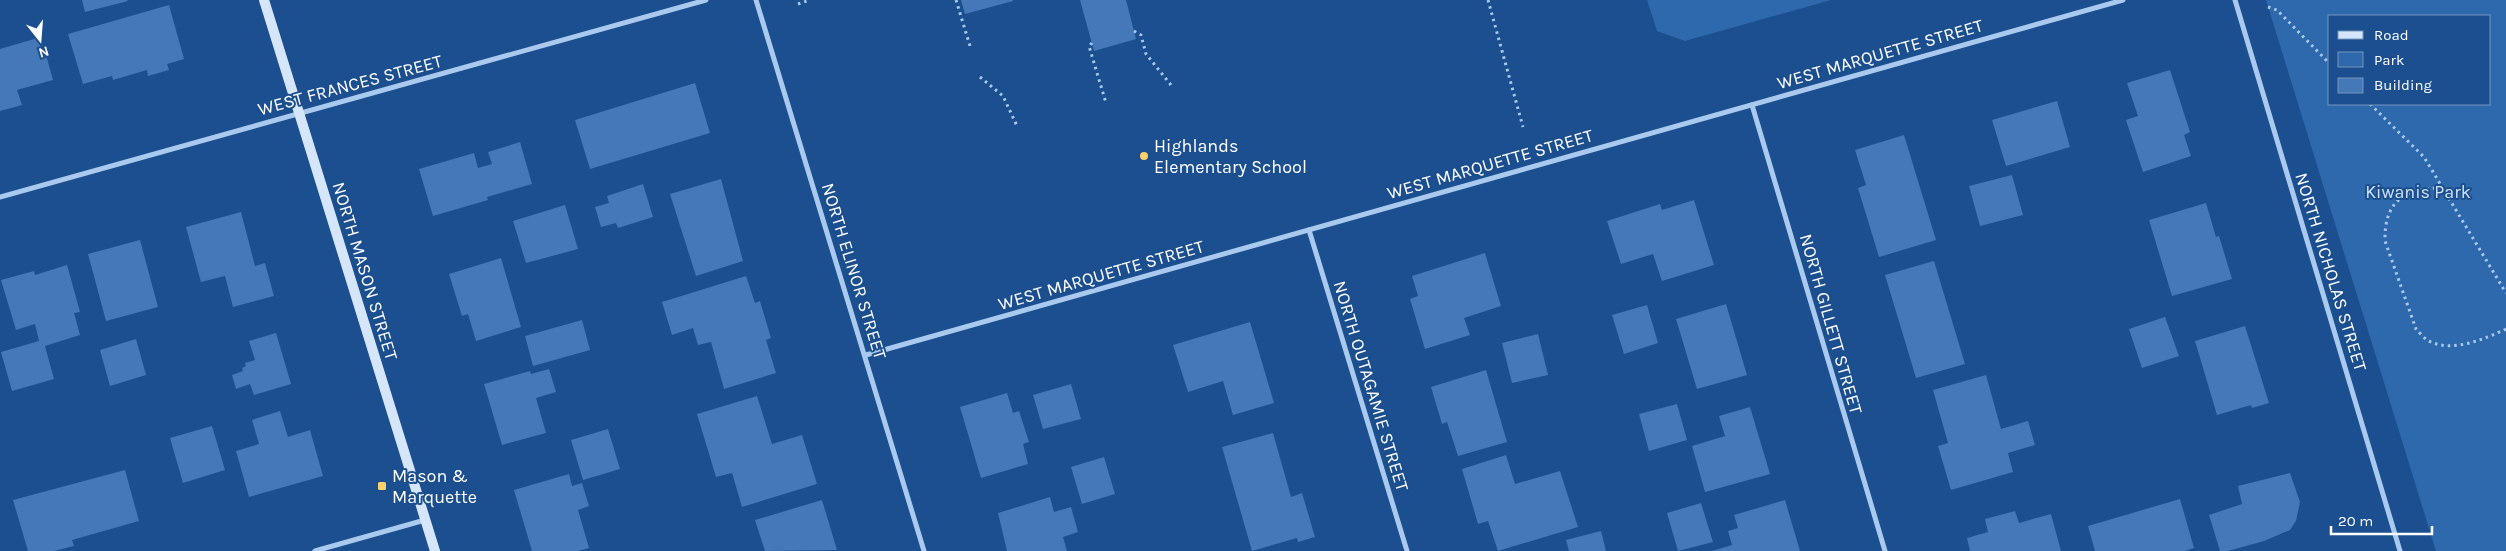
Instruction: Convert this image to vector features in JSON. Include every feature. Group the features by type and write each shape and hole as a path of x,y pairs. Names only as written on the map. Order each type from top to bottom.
{"main road":[{"name":"NORTH MASON STREET","path":"264,0 435,551"}],"street":[{"name":"WEST FRANCES STREET","path":"0,197 580,37 706,0"},
{"name":"NORTH ELINOR STREET","path":"756,0 924,551"},
{"name":"WEST MARQUETTE STREET","path":"866,356 2123,0"},
{"name":"NORTH NICHOLAS STREET","path":"2235,0 2400,551"},
{"name":"NORTH GILLETT STREET","path":"1752,105 1885,551"},
{"name":"NORTH OUTAGAMIE STREET","path":"1309,230 1407,551"},
{"path":"315,551 426,520"}],"path":[{"path":"798,4 810,0"},
{"path":"956,0 970,46"},
{"path":"1488,0 1523,127"},
{"path":"2268,8 2277,10 2328,62"},
{"path":"1134,32 1141,35 1146,54 1171,85"},
{"path":"1092,43 1089,46 1106,103"},
{"path":"980,78 1003,96 1017,126"},
{"path":"2371,105 2424,157 2506,293"},
{"path":"2442,188 2423,188 2402,196 2389,212 2384,229 2385,241 2416,329 2427,340 2441,345 2462,344 2487,338 2506,329"}],"green space":[{"path":"1647,0 1831,0 1685,41 1657,31"},
{"name":"Kiwanis Park","path":"2266,0 2506,0 2506,551 2436,551"}],"building":[{"path":"82,0 127,0 128,1 85,12"},
{"path":"961,0 1013,0 1013,1 965,14"},
{"path":"1080,0 1126,0 1136,39 1094,51"},
{"path":"169,5 184,59 167,64 169,70 148,76 147,70 113,80 112,76 83,84 68,34"},
{"path":"41,37 53,80 17,90 22,105 0,111 0,49"},
{"path":"2170,70 2190,132 2184,135 2191,156 2143,172 2126,120 2138,116 2127,83"},
{"path":"695,83 710,133 590,169 575,120"},
{"path":"2057,101 2070,147 2006,166 1992,120"},
{"path":"1904,135 1936,240 1879,257 1858,188 1866,185 1855,150"},
{"path":"520,142 532,184 487,197 488,200 433,216 419,169 474,153 478,168 492,164 488,152"},
{"path":"2012,175 2023,215 1980,226 1969,186"},
{"path":"721,179 743,261 696,276 670,194"},
{"path":"643,184 653,217 618,228 616,223 601,227 595,207 609,203 607,196"},
{"path":"1694,200 1714,265 1662,281 1653,254 1621,264 1607,221 1660,204 1662,210"},
{"path":"2206,203 2216,237 2219,236 2232,279 2172,296 2149,220"},
{"path":"565,205 578,249 526,263 513,221"},
{"path":"241,212 255,266 265,263 274,296 233,307 225,276 201,282 186,227"},
{"path":"140,240 158,307 106,321 88,254"},
{"path":"1485,253 1501,306 1464,318 1470,335 1425,349 1410,299 1418,296 1412,276"},
{"path":"501,258 521,327 476,341 468,314 462,316 449,274"},
{"path":"1934,261 1965,364 1916,378 1885,275"},
{"path":"67,265 80,312 74,313 80,335 45,346 54,379 12,391 1,352 39,341 35,324 16,330 1,280 34,271 35,275"},
{"path":"746,276 755,303 760,301 771,338 766,340 776,373 724,389 711,342 698,345 693,328 672,335 662,302"},
{"path":"1726,304 1747,375 1697,389 1676,319"},
{"path":"1647,305 1658,343 1624,354 1612,315"},
{"path":"2165,317 2179,356 2142,368 2129,329"},
{"path":"582,320 590,350 533,366 525,336"},
{"path":"1250,322 1274,403 1233,415 1223,381 1188,392 1173,345"},
{"path":"2245,326 2269,403 2252,408 2251,405 2217,415 2195,341"},
{"path":"276,333 291,384 254,395 250,384 236,389 232,375 243,371 242,368 246,366 245,363 255,360 249,341"},
{"path":"1538,334 1548,375 1512,383 1502,343"},
{"path":"136,339 146,375 110,386 100,350"},
{"path":"549,369 556,392 536,398 546,433 502,445 484,384 530,371 531,374"},
{"path":"1486,370 1507,442 1458,456 1447,422 1442,424 1431,387"},
{"path":"1986,375 2001,429 2028,421 2035,445 2008,453 2013,472 1951,490 1938,446 1948,443 1933,390"},
{"path":"1071,384 1081,419 1043,429 1033,395"},
{"path":"1007,393 1013,413 1019,411 1029,442 1023,444 1028,464 981,478 960,407"},
{"path":"757,396 772,444 802,435 817,484 742,507 732,473 716,477 697,414"},
{"path":"1677,404 1687,440 1649,451 1639,414"},
{"path":"1750,407 1770,474 1705,492 1692,446 1725,436 1719,416"},
{"path":"280,411 288,437 310,430 323,476 249,497 236,451 259,444 252,420"},
{"path":"212,426 225,470 183,483 170,438"},
{"path":"608,429 620,469 583,480 571,440"},
{"path":"1273,433 1291,497 1302,493 1315,537 1298,542 1297,538 1252,551 1222,447"},
{"path":"1506,455 1515,484 1560,471 1578,527 1498,551 1488,521 1478,524 1462,469"},
{"path":"1104,457 1115,494 1082,504 1071,467"},
{"path":"125,470 139,521 72,540 74,546 54,551 28,551 13,500"},
{"path":"2290,473 2300,502 2296,521 2290,530 2264,541 2228,551 2220,551 2209,515 2242,504 2238,486"},
{"path":"569,474 572,486 582,483 589,506 578,510 589,548 578,551 532,551 514,490"},
{"path":"1050,497 1054,512 1071,507 1078,532 1063,537 1067,551 1007,551 998,513"},
{"path":"2180,499 2194,548 2185,551 2095,551 2088,526"},
{"path":"822,500 837,550 765,551 755,520"},
{"path":"1785,500 1800,551 1712,551 1732,545 1728,531 1738,528 1734,515"},
{"path":"1701,503 1713,542 1678,551 1667,513"},
{"path":"2015,511 2019,523 2051,514 2061,551 1970,551 1967,538 1988,532 1985,519"},
{"path":"1601,531 1606,551 1569,551 1566,540"}],"place":[{"name":"Highlands Elementary School","path":"1144,156"},
{"name":"Mason & Marquette","path":"382,486"}]}
